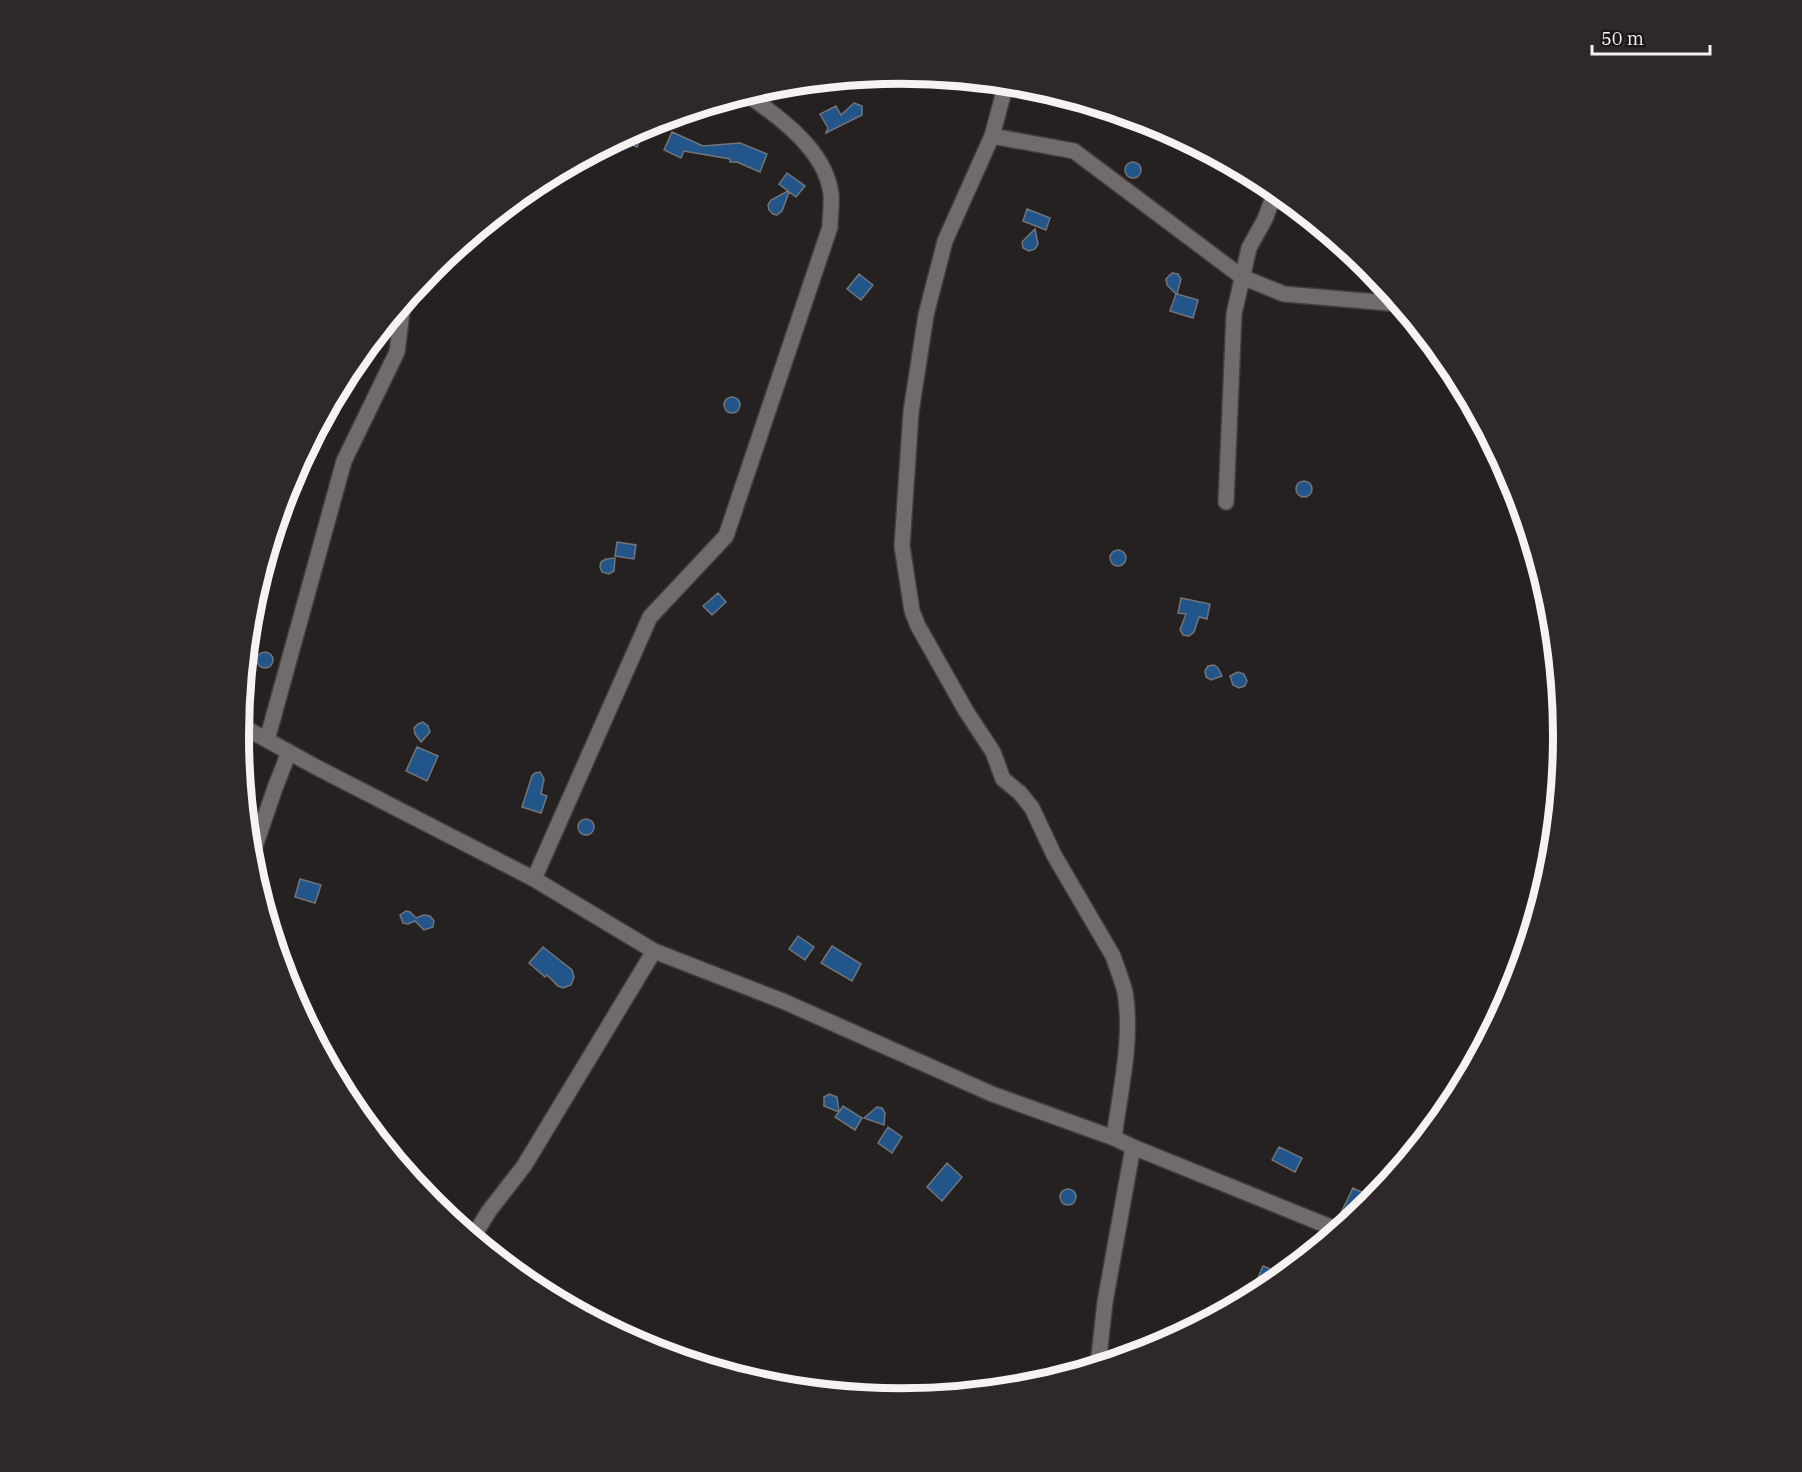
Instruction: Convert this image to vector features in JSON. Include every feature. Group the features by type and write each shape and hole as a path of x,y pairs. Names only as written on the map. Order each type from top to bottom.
{"street":[{"path":"1004,93 992,136 945,241 926,315 911,412 902,546 912,610 918,626 966,711 993,752 1003,779 1020,793 1032,808 1054,855 1113,956 1119,972 1127,1009 1114,1138"},
{"path":"534,879 650,617 726,536 830,227 831,193 820,161 796,134 755,101"},
{"path":"992,136 1074,151 1242,277 1284,294 1388,303"},
{"path":"1226,502 1234,314 1249,248 1265,219 1272,200"},
{"path":"267,740 344,461 397,352 401,318"},
{"path":"249,730 534,879 654,951 785,1002 992,1094 1114,1138 1330,1227"},
{"path":"258,837 290,752"},
{"path":"477,1231 489,1211 524,1166 654,951"},
{"path":"1099,1357 1105,1302 1133,1147"}],"building":[{"path":"854,103 862,106 862,115 826,133 828,128 820,114 836,106 841,115"},
{"path":"672,132 703,146 740,143 767,154 760,172 737,162 730,162 730,159 684,151 681,158 664,150"},
{"path":"641,139 637,147 629,144"},
{"path":"1133,162 1141,170 1133,178 1125,170"},
{"path":"787,173 805,186 796,197 789,192 782,211 777,215 773,214 768,205 771,200 788,191 779,184"},
{"path":"1027,209 1050,218 1046,230 1023,221"},
{"path":"1035,229 1038,244 1035,249 1029,251 1023,248 1022,242"},
{"path":"1172,273 1178,274 1181,279 1177,294 1198,300 1193,318 1170,311 1176,294 1167,285 1166,279"},
{"path":"859,274 873,285 861,300 847,289"},
{"path":"732,397 740,405 732,413 724,405"},
{"path":"1304,481 1312,489 1304,497 1296,489"},
{"path":"617,542 636,545 634,559 615,556"},
{"path":"1118,550 1126,558 1118,566 1110,558"},
{"path":"615,558 614,571 609,574 602,572 601,562"},
{"path":"718,593 726,602 712,615 703,606"},
{"path":"1181,598 1210,604 1207,619 1199,617 1194,632 1189,636 1183,635 1180,630 1186,614 1178,613"},
{"path":"262,652 268,652 273,660 271,666 262,668 257,663 257,657"},
{"path":"1214,665 1222,676 1211,680 1206,677 1205,671 1208,666"},
{"path":"1238,672 1244,674 1247,681 1245,686 1239,688 1233,685 1230,676"},
{"path":"423,722 428,726 430,732 421,742 414,728"},
{"path":"417,747 438,756 427,781 406,771"},
{"path":"540,772 544,779 541,794 547,796 541,813 522,807 532,776"},
{"path":"586,819 594,827 586,835 578,827"},
{"path":"300,879 321,885 315,903 295,897"},
{"path":"406,911 416,918 424,915 430,916 434,921 433,927 424,930 415,921 408,924 403,923 400,915"},
{"path":"798,936 814,947 805,960 789,949"},
{"path":"832,946 861,964 852,981 821,963"},
{"path":"543,947 572,970 574,977 571,985 563,988 558,986 529,963"},
{"path":"829,1094 837,1097 839,1112 824,1106 824,1097"},
{"path":"843,1106 862,1118 855,1130 835,1117"},
{"path":"877,1107 882,1108 885,1113 884,1125 864,1118"},
{"path":"888,1127 902,1137 892,1153 878,1143"},
{"path":"1279,1147 1302,1158 1295,1172 1272,1160"},
{"path":"947,1163 962,1177 942,1201 927,1187"},
{"path":"1353,1188 1365,1194 1338,1219"},
{"path":"1068,1189 1076,1197 1068,1205 1060,1197"},
{"path":"1263,1266 1274,1270 1261,1279 1258,1278"}]}
